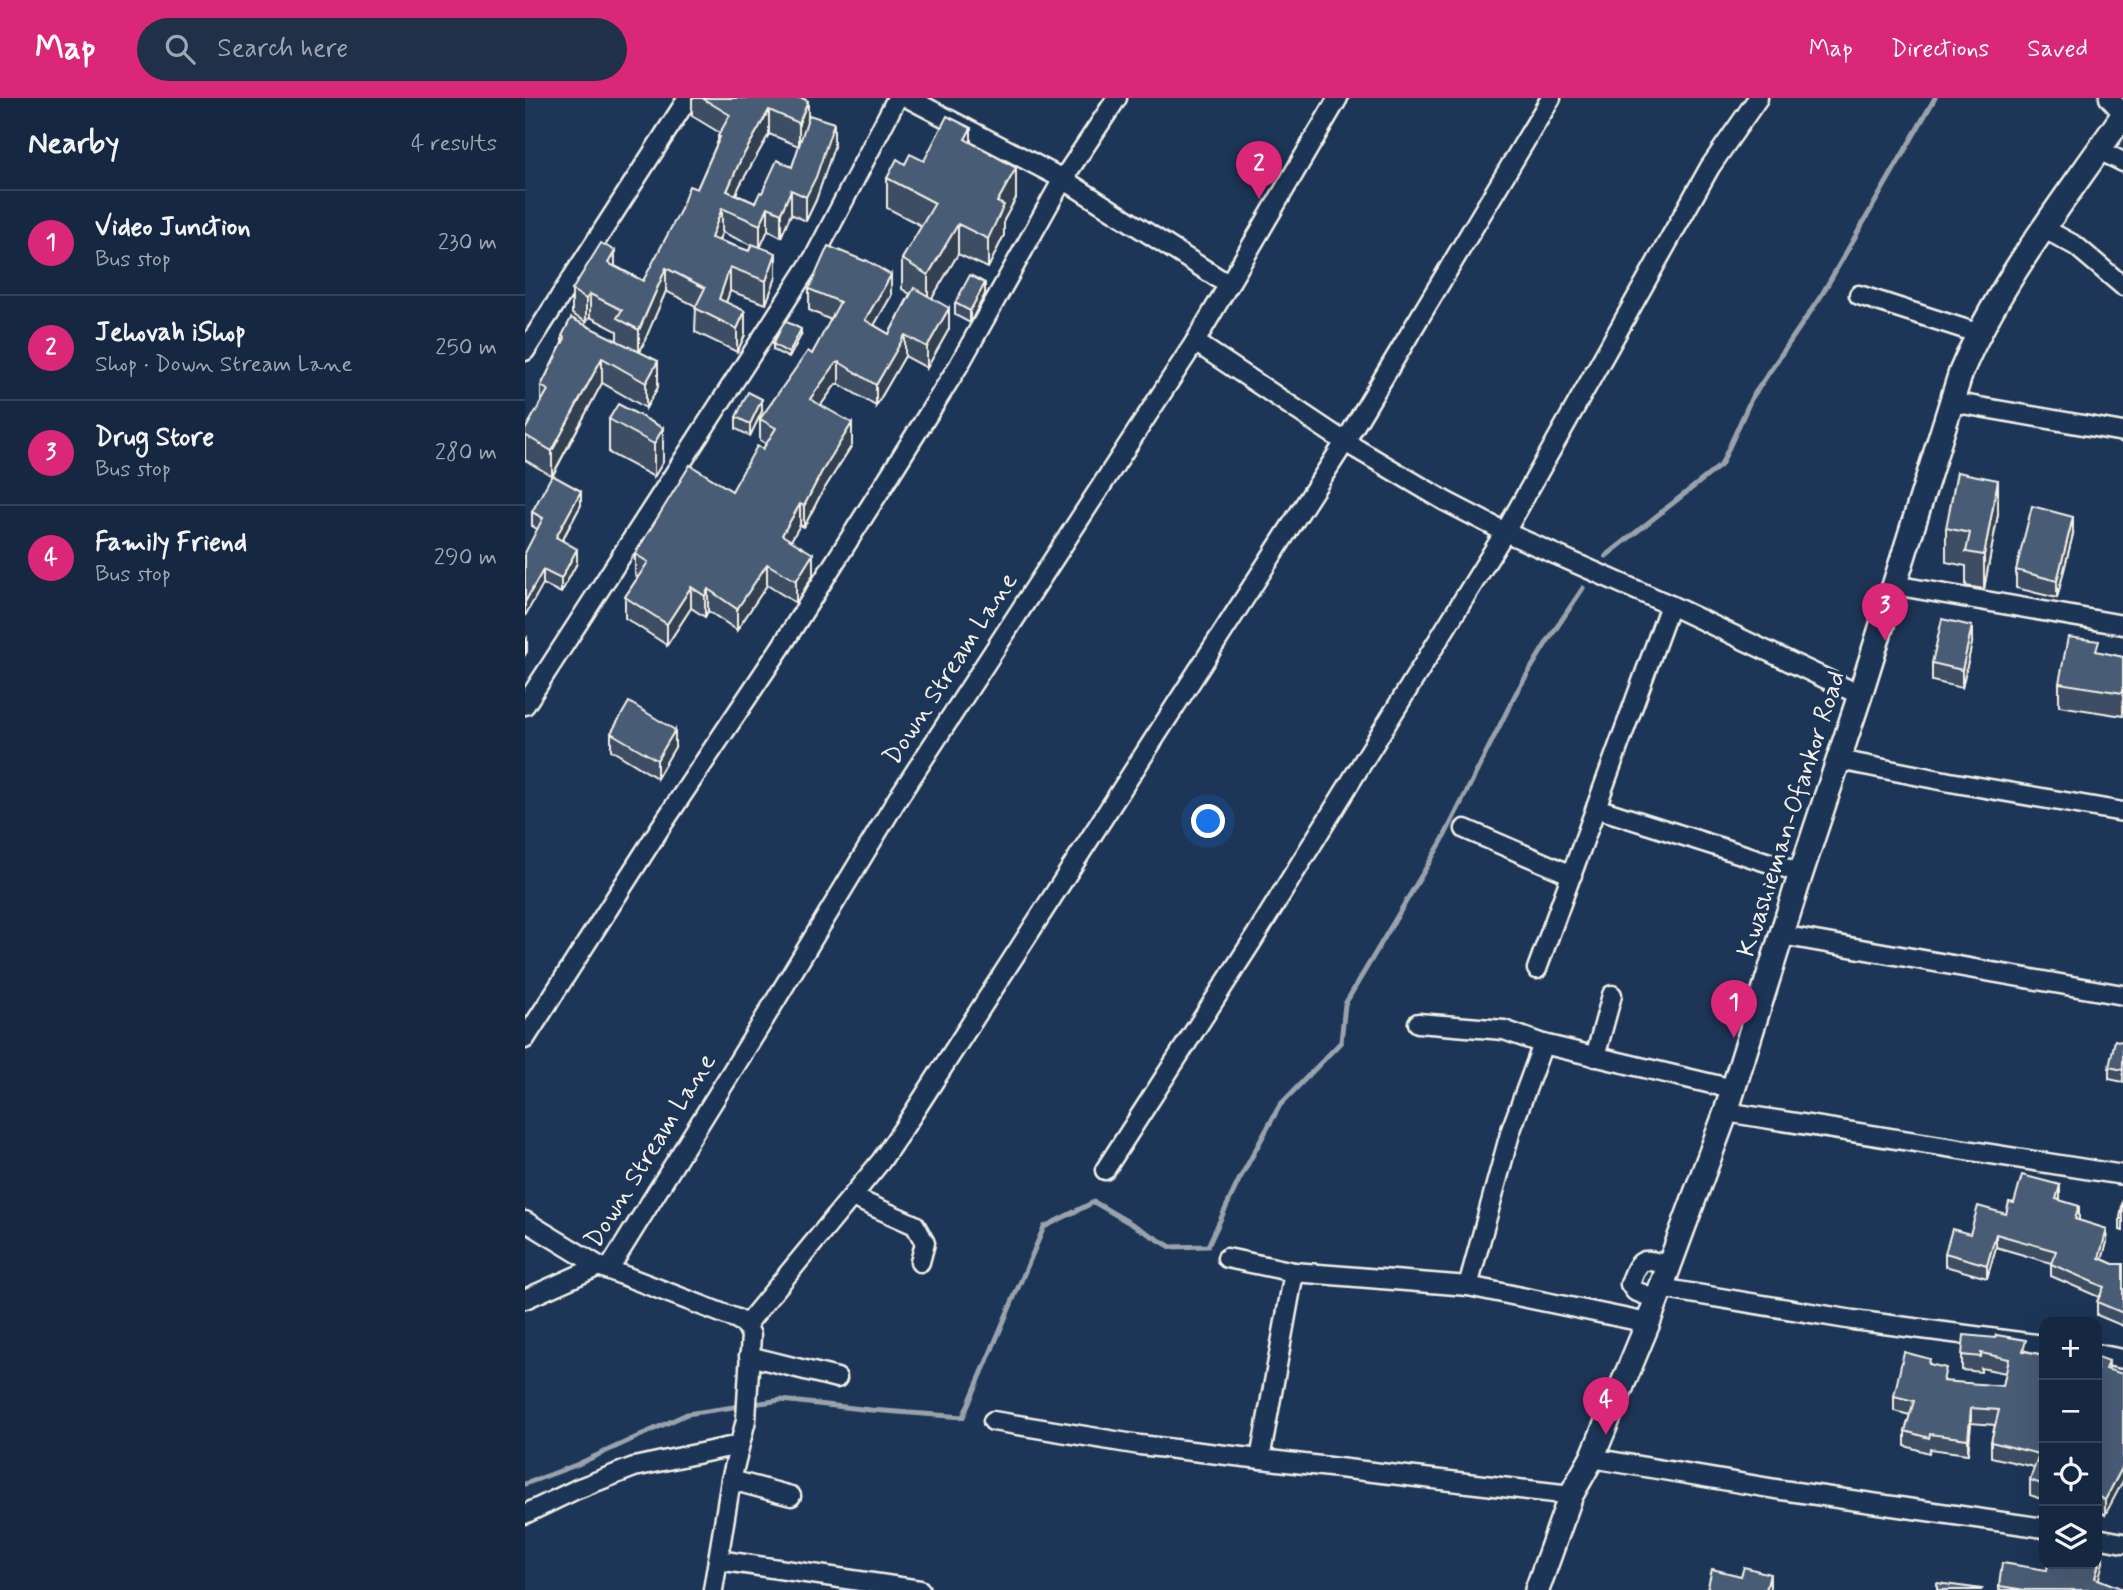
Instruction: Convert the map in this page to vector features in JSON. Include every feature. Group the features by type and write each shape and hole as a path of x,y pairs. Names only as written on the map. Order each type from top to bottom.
{"main road":[{"name":"Kwashieman-Ofankor Road","path":"1537,1590 1571,1495 1592,1458 1648,1323 1726,1112 1951,402 1977,333 2043,228 2123,114"}],"street":[{"path":"525,351 688,98"},
{"path":"525,705 815,256 897,98"},
{"path":"908,98 1063,179 1229,285"},
{"path":"525,1039 661,825 781,648 897,464 959,365 1063,179 1117,98"},
{"name":"Down Stream Lane","path":"604,1268 758,1031 898,798 1195,342 1338,98"},
{"path":"746,1325 852,1197 907,1124 1345,442 1551,98"},
{"path":"1105,1170 1251,943 1505,532 1710,167 1758,98"},
{"path":"2109,98 2123,114"},
{"path":"2099,150 2123,162"},
{"path":"2043,228 2076,246 2123,286"},
{"path":"1859,295 1977,333"},
{"path":"1195,342 1413,484 1505,532 1670,605 1860,695"},
{"path":"1951,402 2123,432"},
{"path":"1894,585 2123,625"},
{"path":"1537,969 1670,605"},
{"path":"1839,760 2123,812"},
{"path":"1597,808 1801,873"},
{"path":"1465,829 1572,875"},
{"path":"1781,935 2123,995"},
{"path":"1595,1057 1612,995"},
{"path":"1418,1023 1504,1030 1543,1044 1733,1089"},
{"path":"1468,1286 1511,1130 1543,1044"},
{"path":"1726,1112 2123,1175"},
{"path":"852,1197 915,1225 925,1242 920,1262"},
{"path":"525,1221 604,1268 746,1325 751,1335 746,1420 731,1480 713,1590"},
{"path":"1227,1258 1294,1272 1468,1286 1648,1323"},
{"path":"525,1299 604,1268"},
{"path":"1260,1459 1294,1272"},
{"path":"1658,1293 2039,1344"},
{"path":"2102,1355 2123,1359"},
{"path":"749,1356 837,1378"},
{"path":"993,1421 1140,1445 1571,1495"},
{"path":"525,1514 577,1489 634,1467 739,1445"},
{"path":"1592,1458 1782,1490 2039,1527"},
{"path":"731,1480 791,1496"},
{"path":"2102,1539 2123,1543"},
{"path":"718,1560 920,1590"}],"building":[{"path":"702,98 802,98 808,101 799,123 769,110 740,161 727,191 755,203 777,160 792,167 809,115 834,123 816,177 806,197 791,190 781,213 768,207 760,225 722,208 711,238 749,251 752,244 776,253 766,281 730,267 719,299 745,311 737,329 695,308 705,288 666,268 639,330 617,318 622,310 590,294 586,299 572,290 601,243 615,251 608,263 643,281 680,211 689,186 697,189 720,137 718,136 730,115"},
{"path":"947,116 971,128 965,139 1016,168 997,202 1004,205 988,239 958,224 928,275 902,259 935,203 887,178 897,159 905,164 910,154 924,161"},
{"path":"828,246 866,260 891,275 865,320 889,334 914,288 949,308 927,347 905,335 876,385 839,362 810,399 852,423 804,506 800,504 782,535 813,554 796,581 767,564 737,609 708,589 705,596 691,587 667,624 625,597 648,562 635,554 690,465 732,491 757,446 763,449 776,428 760,419 808,351 812,354 840,302 809,289"},
{"path":"970,275 985,283 970,311 955,303"},
{"path":"571,318 658,361 646,383 602,358 552,451 525,435 525,430 548,390 541,386 565,338 562,336"},
{"path":"785,321 801,329 789,353 773,344"},
{"path":"748,392 762,399 750,424 736,417"},
{"path":"618,404 663,428 654,444 609,419"},
{"path":"1957,472 1998,480 1984,555 1966,552 1970,533 1946,528"},
{"path":"552,475 581,491 556,537 577,549 561,579 543,570 525,602 525,553 543,518 532,512"},
{"path":"2032,506 2073,517 2057,581 2016,570"},
{"path":"1942,619 1972,626 1962,670 1932,663"},
{"path":"2068,637 2099,641 2096,651 2123,657 2123,693 2059,683"},
{"path":"629,702 675,730 657,760 611,733"},
{"path":"2115,1040 2123,1042 2123,1070 2109,1067"},
{"path":"2022,1175 2060,1185 2056,1199 2079,1206 2075,1219 2107,1229 2099,1258 2113,1264 2123,1264 2123,1313 2097,1302 2104,1287 2051,1264 2056,1251 1996,1234 1987,1265 1945,1253 1952,1229 1970,1234 1978,1206 2006,1214 2009,1202 2014,1203"},
{"path":"1964,1335 1995,1338 1996,1335 2026,1340 2023,1351 2039,1354 2039,1454 1991,1442 1999,1410 1971,1408 1968,1439 1930,1434 1929,1438 1905,1431 1914,1401 1894,1396 1904,1352 1930,1359 1929,1364 1946,1368 1943,1381 2003,1386 2009,1359 1981,1353 1981,1357 1962,1355"},
{"path":"2102,1359 2109,1361 2106,1369 2123,1374 2123,1466 2105,1500 2102,1498"},
{"path":"2039,1454 2039,1483 2030,1480"},
{"path":"2002,1563 2047,1570 2097,1569 2095,1578 2123,1590 2025,1590 1999,1586"},
{"path":"1744,1567 1770,1574 1766,1590 1707,1590 1712,1569 1741,1576"},
{"path":"1937,1583 1982,1589 1937,1590"}],"waterway":[{"path":"1606,556 1721,465 1751,399 1821,296 1935,98"},
{"path":"525,1484 576,1465 687,1414 781,1400 963,1417 1044,1227 1094,1202 1171,1247 1208,1246 1238,1182 1280,1105 1341,1042 1345,1004 1442,841 1516,693 1583,588"}],"place":[{"name":"Jehovah iShop","path":"1259,199"},
{"name":"Drug Store","path":"1885,641"},
{"name":"Video Junction","path":"1734,1038"},
{"name":"Family Friend","path":"1606,1435"}]}
